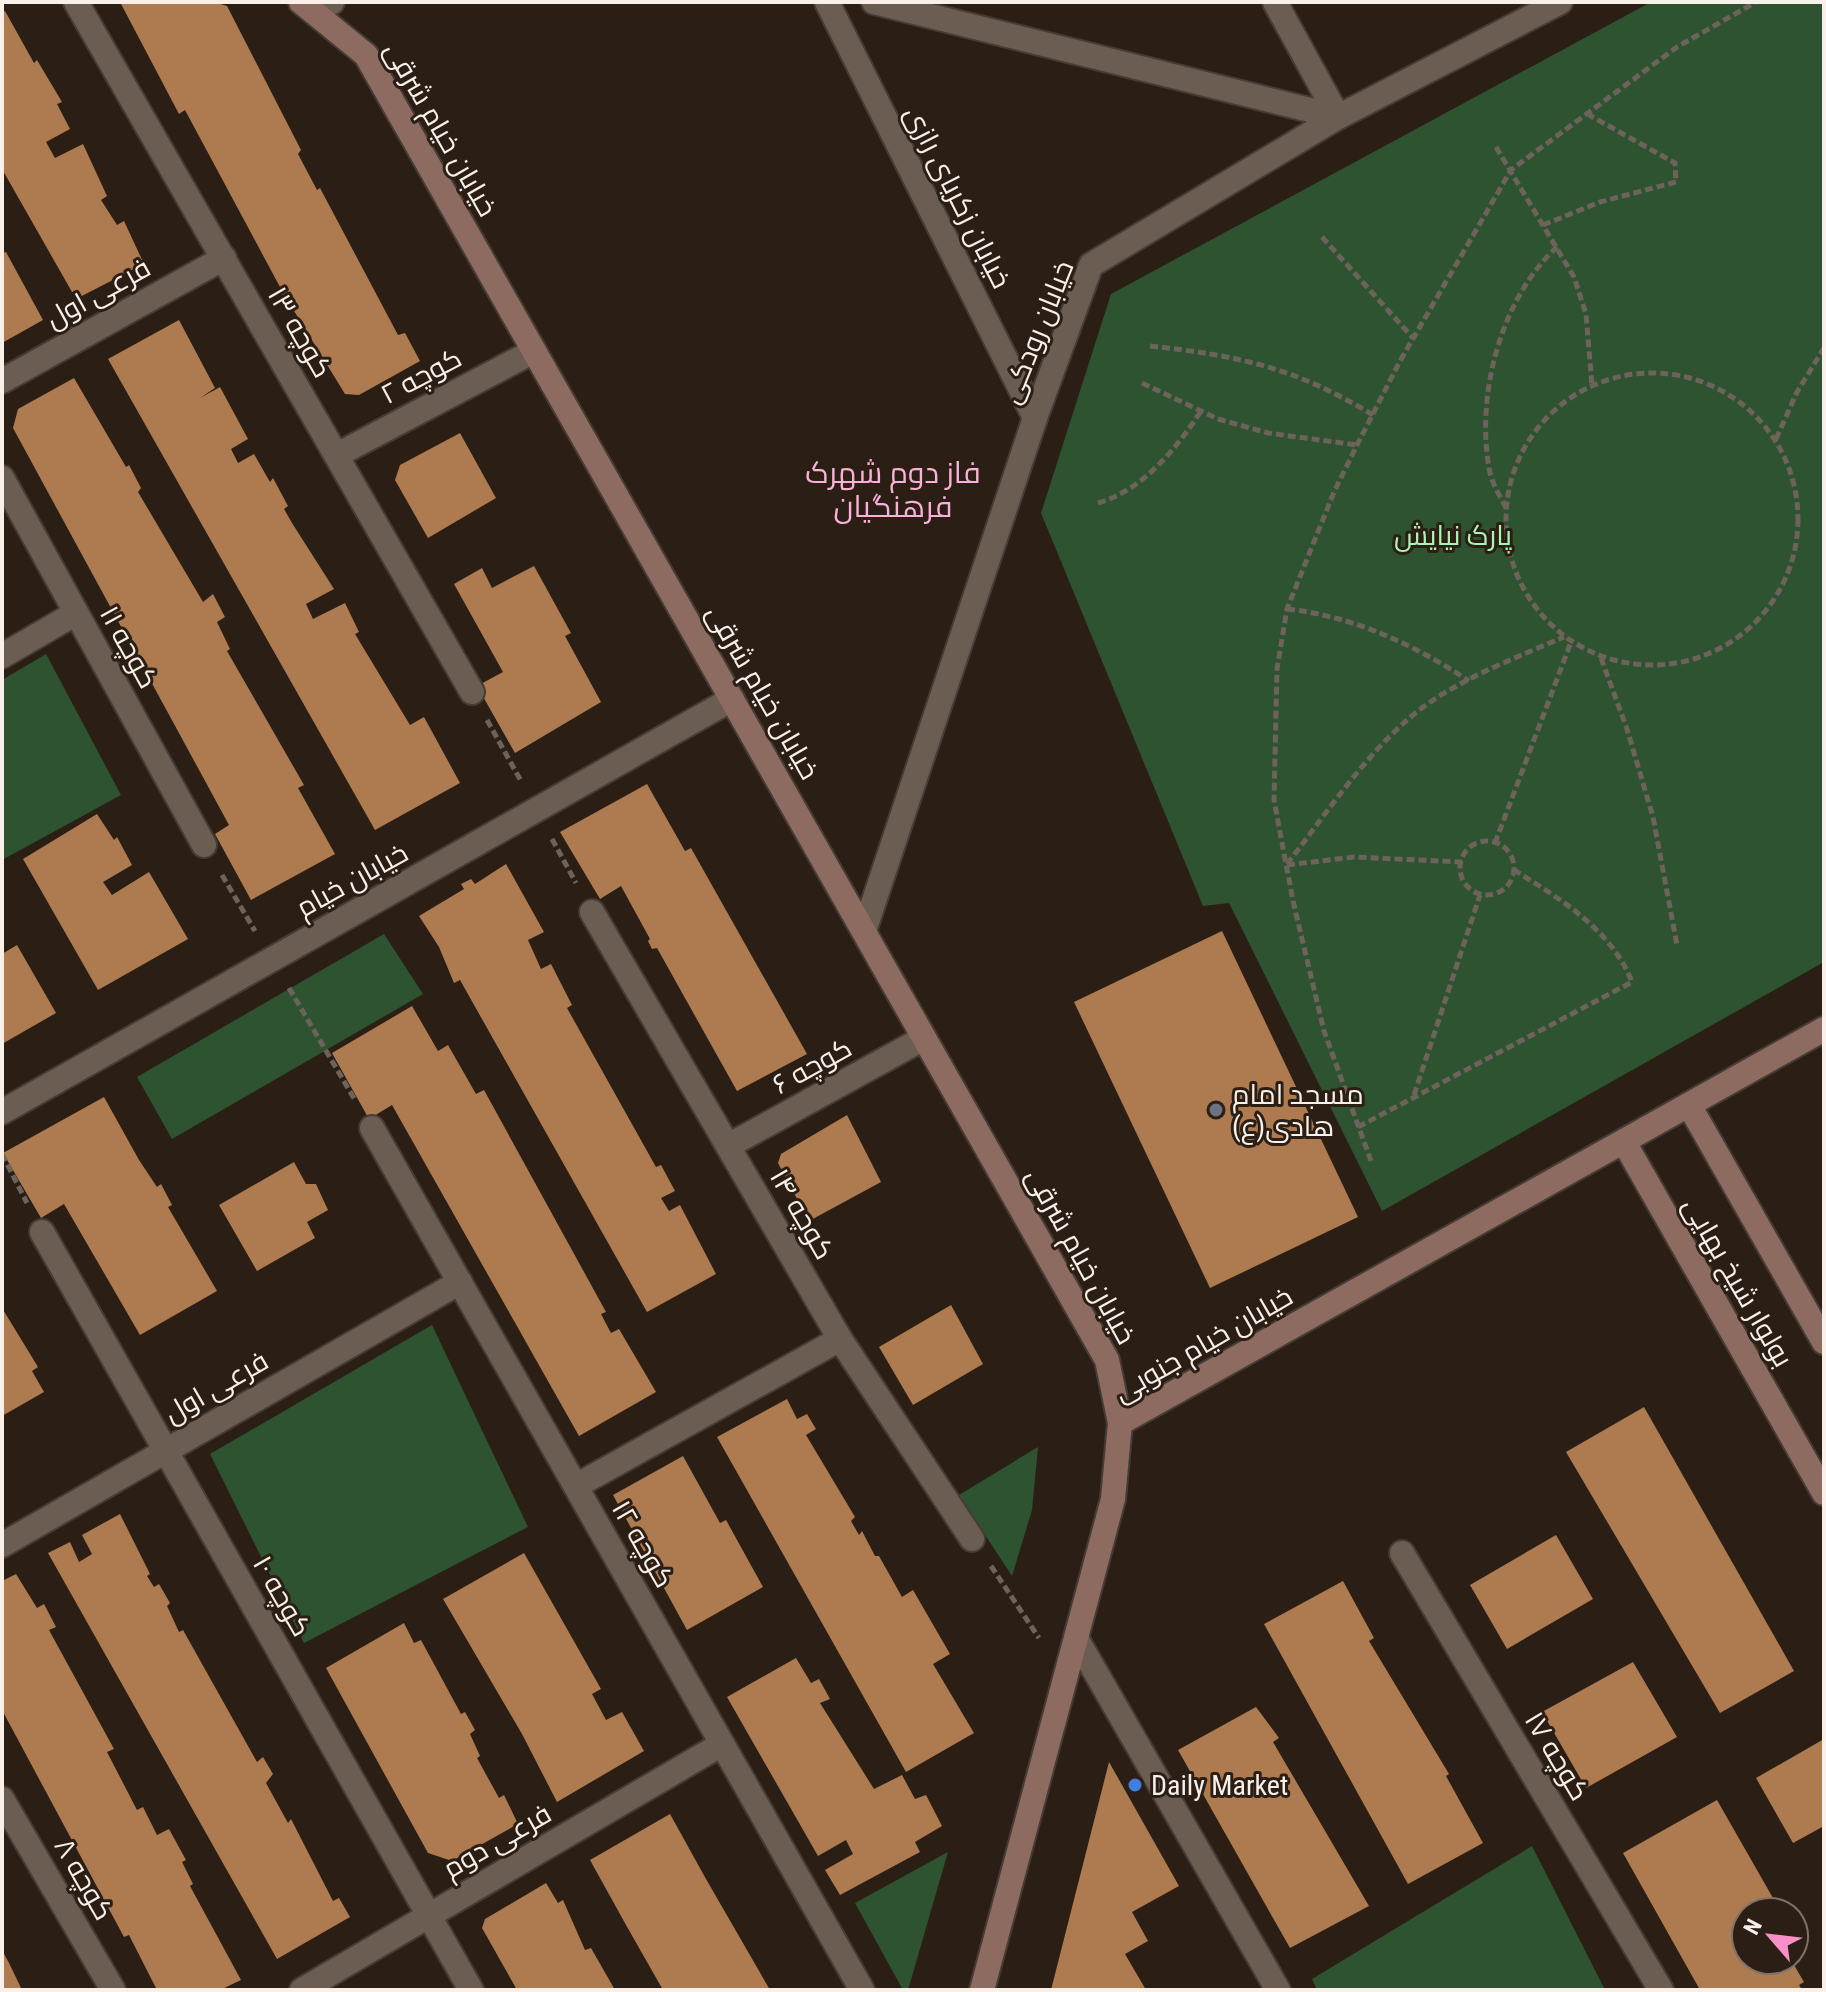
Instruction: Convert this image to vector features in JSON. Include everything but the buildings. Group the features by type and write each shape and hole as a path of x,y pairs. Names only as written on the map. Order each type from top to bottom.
{"street":[{"name":"کوچه ۱۳","path":"76,2 472,692"},
{"name":"خیابان زکریای رازی","path":"827,2 1035,418"},
{"path":"874,2 1338,117"},
{"path":"1275,2 1338,117"},
{"name":"خیابان رودکی","path":"865,928 1035,418 1091,265 1338,117 1560,2"},
{"name":"خیابان خیام شرقی","path":"317,5 366,55 865,928 1107,1360 1120,1423"},
{"name":"فرعی اول","path":"2,381 224,258"},
{"name":"کوچه ۲","path":"337,455 534,351"},
{"name":"کوچه ۱۱","path":"2,478 204,845"},
{"path":"2,656 76,613"},
{"name":"خیابان خیام","path":"2,1112 732,699"},
{"name":"کوچه ۱۴","path":"592,912 840,1339 972,1539"},
{"name":"خیابان خیام جنوبی","path":"982,1990 1113,1499 1120,1423 1824,1029"},
{"name":"کوچه ۶","path":"728,1146 924,1038"},
{"name":"بولوار شیخ بهایی","path":"1689,1105 1824,1342"},
{"name":"کوچه ۱۲","path":"372,1128 862,1990"},
{"name":"بولوار شیخ بهایی","path":"1624,1142 1824,1493"},
{"name":"کوچه ۱۰","path":"42,1232 471,1990"},
{"name":"فرعی اول","path":"2,1545 460,1282"},
{"path":"576,1486 840,1339"},
{"name":"کوچه ۱۷","path":"1402,1553 1661,1990"},
{"path":"1076,1638 1278,1990"},
{"name":"فرعی دوم","path":"302,1990 722,1744"},
{"name":"کوچه ۸","path":"2,1799 113,1990"}],"path":[{"path":"1371,1161 1324,1031 1274,800 1277,669 1287,609 1334,492 1357,445 1413,338 1511,170 1677,47 1756,2"},
{"path":"1543,225 1600,202 1676,182 1675,163 1589,115"},
{"path":"1496,147 1574,277 1586,314 1592,386"},
{"path":"1322,237 1413,338"},
{"path":"1506,509 1489,470 1487,432 1492,367 1510,306 1534,267 1557,247"},
{"path":"1150,346 1260,362 1307,380 1373,415"},
{"path":"1776,440 1797,392 1824,348"},
{"path":"1664,372 1694,378 1722,390 1747,407 1776,440 1795,483 1799,513 1797,544 1789,573 1774,600 1755,625 1730,644 1702,658 1671,665 1640,666 1600,657 1571,642 1534,607 1518,579 1508,549 1506,509 1518,460 1533,434 1553,411 1592,386 1634,373 1664,372"},
{"path":"1142,383 1201,411 1268,433 1357,445"},
{"path":"1098,503 1116,498 1174,451 1201,411"},
{"path":"1287,609 1309,611 1379,632 1436,659 1469,681"},
{"path":"1287,865 1349,782 1414,714 1469,681 1565,637"},
{"path":"1495,843 1571,642"},
{"path":"1600,657 1627,729 1653,817 1677,945"},
{"path":"1481,841 1495,843 1500,843 1513,857 1514,877 1502,892 1480,895 1467,888 1459,870 1465,851 1481,841"},
{"path":"1287,865 1354,857 1462,862"},
{"path":"1358,1127 1632,982 1603,936 1565,902 1514,870"},
{"path":"1413,1097 1480,895"},
{"path":"2,1154 42,1232"},
{"path":"972,1539 1066,1677"}],"green space":[{"name":"پارک نیایش","path":"1651,2 1824,2 1824,962 1382,1211 1229,903 1203,906 1041,513 1111,294"},
{"path":"46,654 121,795 2,860 2,680"},
{"path":"384,934 423,994 172,1139 137,1077"},
{"path":"432,1325 528,1527 304,1643 210,1454"},
{"path":"1038,1447 1032,1510 1012,1576 959,1495"},
{"path":"1532,1846 1605,1990 1317,1990 1312,1979"},
{"path":"948,1852 908,1990 903,1990 855,1903"}],"place":[{"name":"مسجد امام هادی(ع)","path":"1216,1110"},
{"name":"Daily Market","path":"1135,1785"}],"district":[{"name":"فاز دوم شهرک فرهنگیان","path":"893,489"}]}
